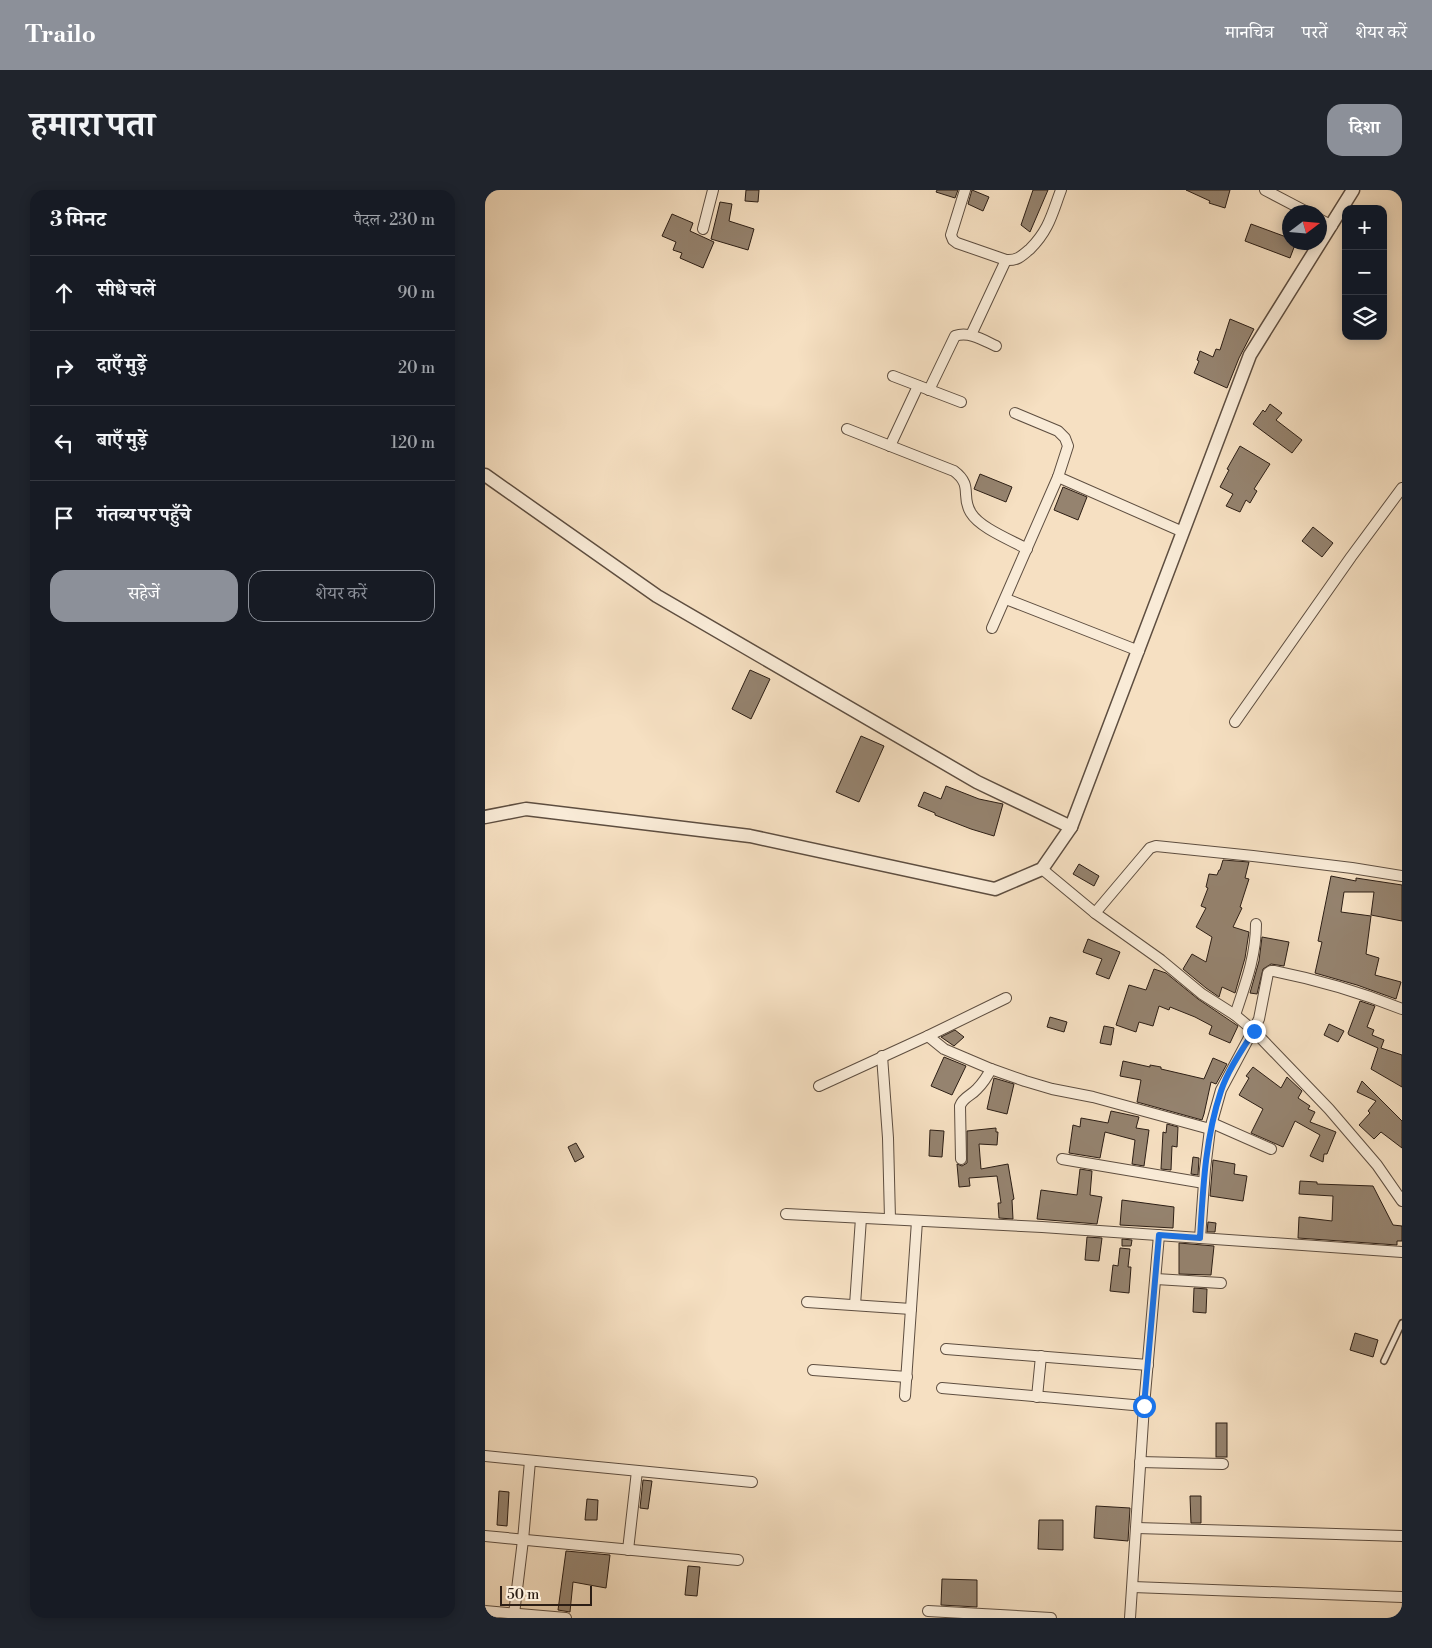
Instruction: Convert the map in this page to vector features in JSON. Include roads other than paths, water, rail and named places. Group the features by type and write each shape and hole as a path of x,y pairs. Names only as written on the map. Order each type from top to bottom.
{"street":[{"path":"703,229 713,190"},
{"path":"965,190 951,235 953,240 1006,260 1022,257 1041,238 1047,228 1061,190"},
{"path":"1265,190 1294,205"},
{"path":"485,817 526,809 750,836 995,890 1043,869 1071,827 1250,355 1353,190"},
{"path":"1327,224 1332,226"},
{"path":"971,335 1006,260"},
{"path":"929,390 955,336 961,334 971,335 996,346"},
{"path":"893,376 961,402"},
{"path":"890,446 917,386"},
{"path":"992,628 1058,477 1068,446 1065,438 1058,431 1015,413"},
{"path":"847,429 954,472 961,477 966,485 967,503 971,513 980,523 1027,549"},
{"path":"485,475 657,596 977,782 1071,827"},
{"path":"1058,477 1183,532"},
{"path":"1235,722 1402,488"},
{"path":"1005,598 1139,651"},
{"path":"1095,913 1150,848 1156,846 1283,859 1402,876"},
{"path":"1043,869 1095,913 1161,960 1202,994 1235,1015 1254,1031 1329,1109 1377,1165 1402,1201"},
{"path":"1235,1015 1255,950 1256,924"},
{"path":"1200,1238 1211,1126 1221,1090 1234,1063 1254,1031 1263,1004 1267,977 1271,971 1342,987 1402,1009"},
{"path":"819,1086 1005,998"},
{"path":"928,1036 944,1049 991,1069 1052,1089 1093,1097 1211,1126 1271,1149"},
{"path":"882,1056 888,1138 890,1219"},
{"path":"961,1159 961,1101 975,1092 991,1069"},
{"path":"1062,1159 1204,1183"},
{"path":"786,1214 917,1220 1402,1252"},
{"path":"855,1305 861,1218"},
{"path":"905,1396 917,1220"},
{"path":"1130,1618 1144,1406 1159,1235"},
{"path":"1156,1279 1221,1283"},
{"path":"807,1302 911,1309"},
{"path":"945,1349 1148,1365"},
{"path":"1037,1396 1041,1356"},
{"path":"813,1370 907,1377"},
{"path":"942,1388 1144,1406"},
{"path":"485,1456 752,1482"},
{"path":"514,1614 523,1540 529,1461"},
{"path":"1140,1462 1223,1464"},
{"path":"628,1550 637,1471"},
{"path":"1137,1528 1402,1536"},
{"path":"485,1536 738,1560"},
{"path":"1133,1587 1402,1596"},
{"path":"485,1611 566,1618"},
{"path":"928,1611 1051,1618"}],"lane":[{"path":"1384,1361 1402,1323"}]}
